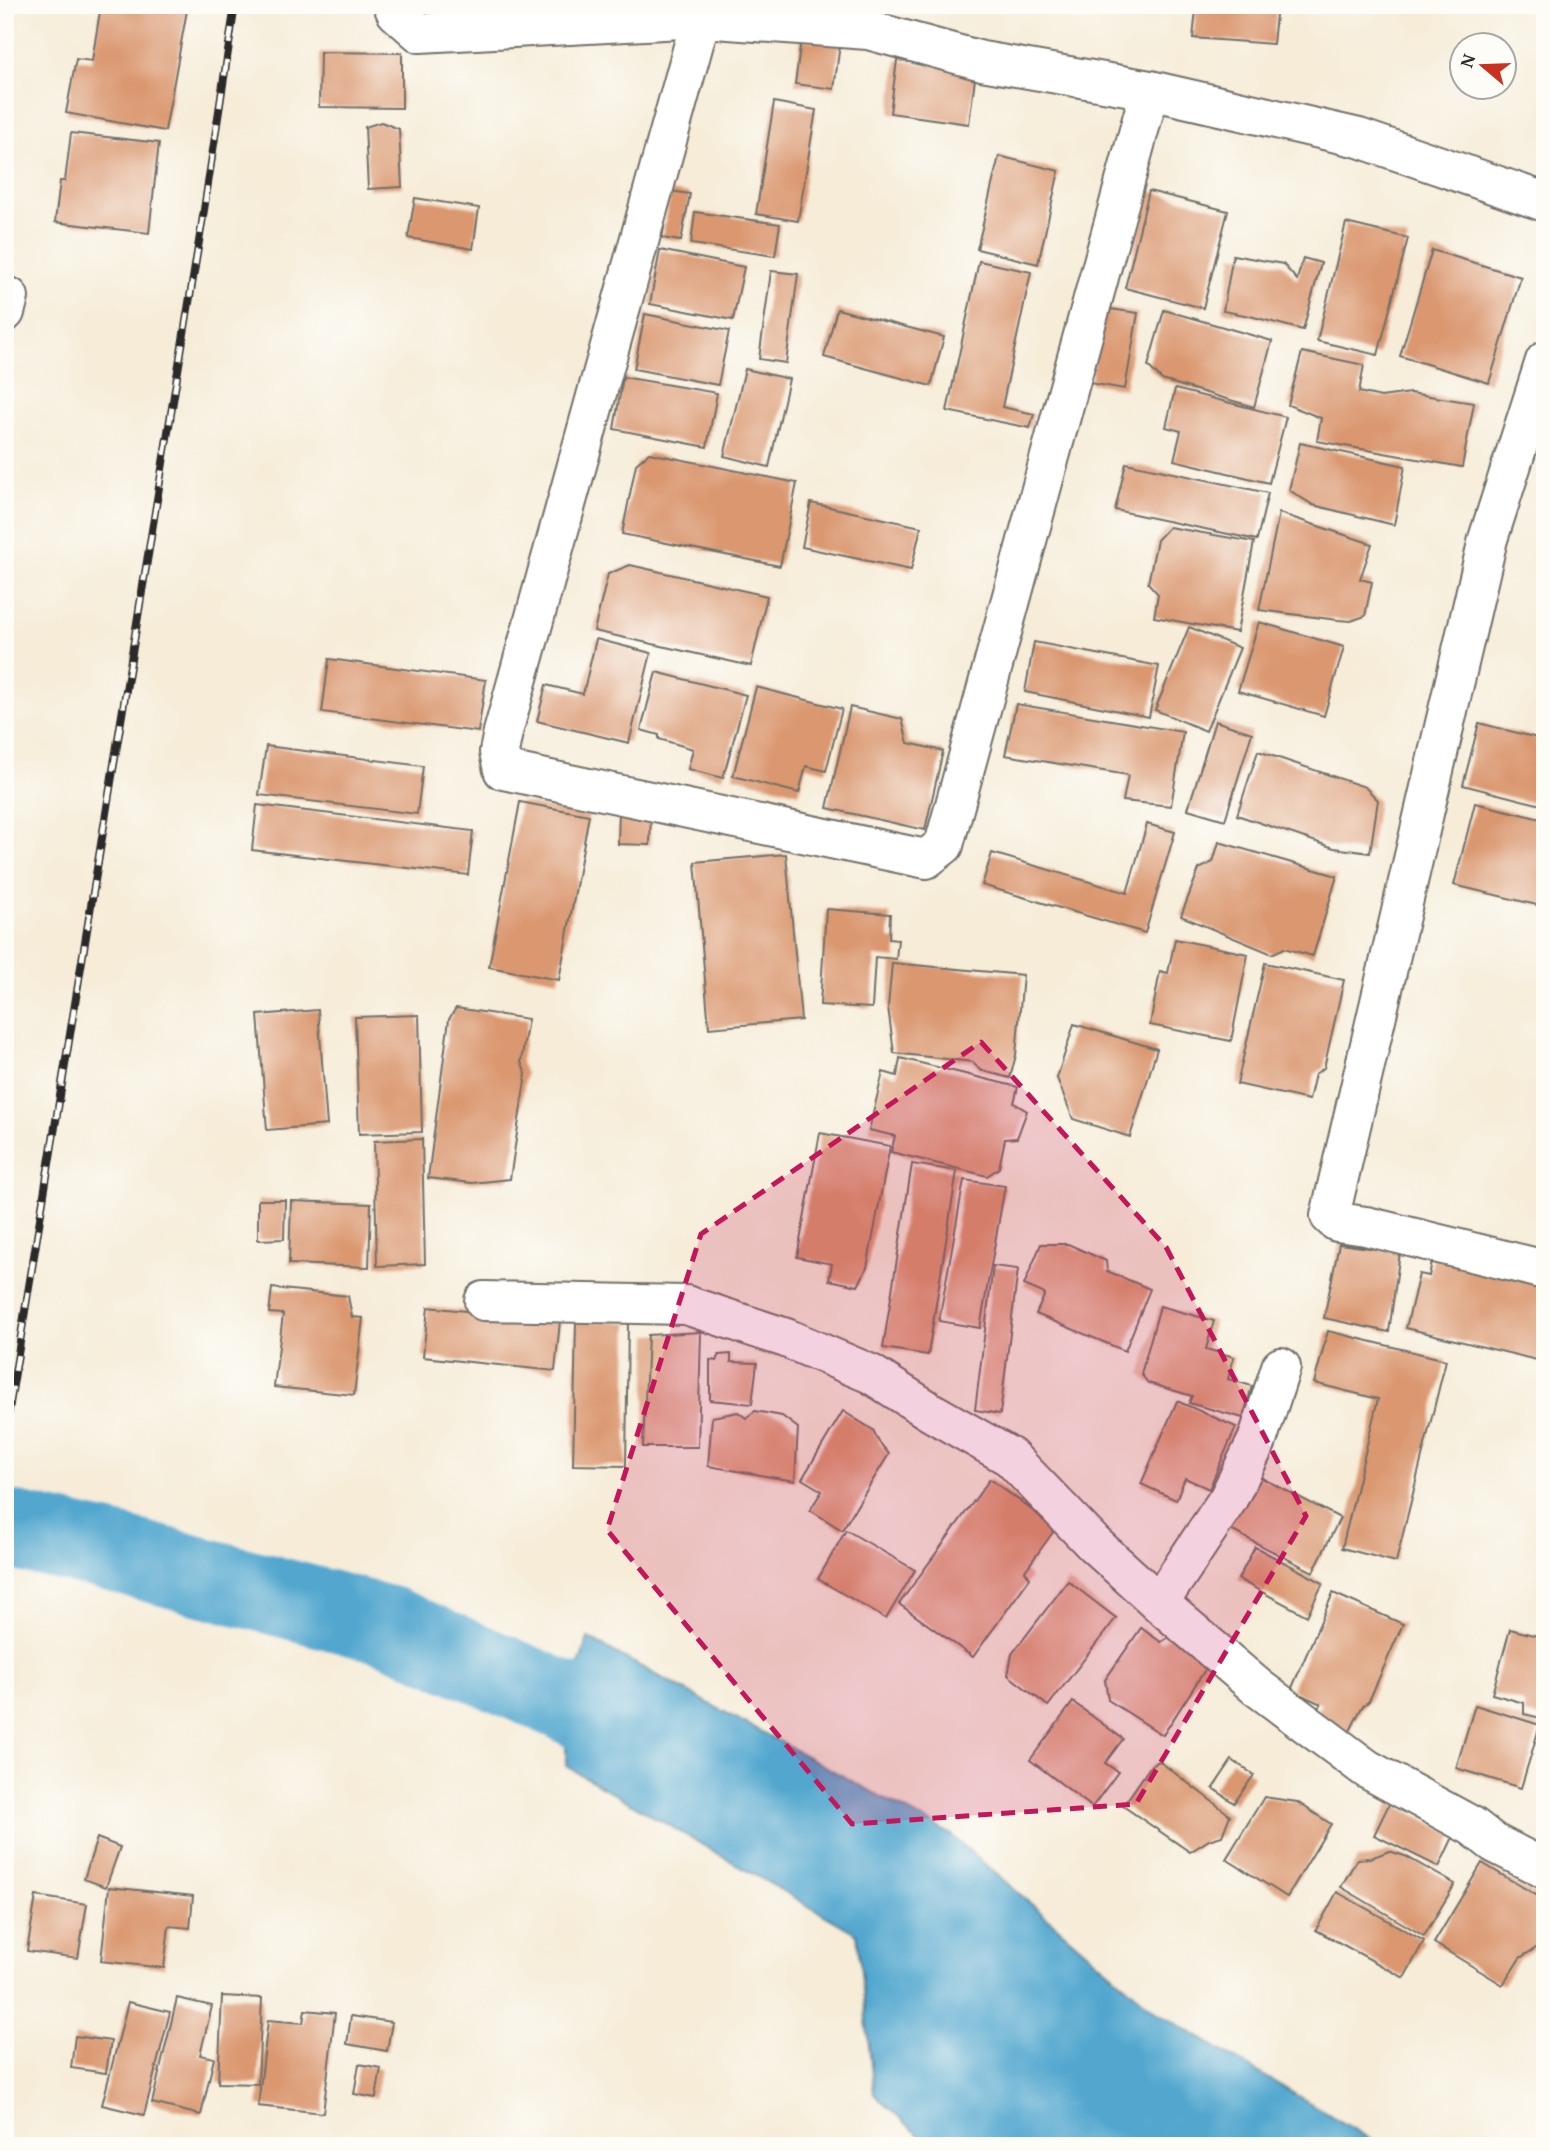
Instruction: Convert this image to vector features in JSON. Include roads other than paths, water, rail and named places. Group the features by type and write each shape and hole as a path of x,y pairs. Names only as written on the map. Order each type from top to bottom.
{"street":[{"path":"393,5 396,12 420,33 701,18 868,30 982,61 1150,90 1359,138 1545,202"},
{"path":"701,18 503,732 499,752 503,769 926,859 943,845 1150,90"},
{"path":"1545,361 1488,539 1330,1216 1337,1222 1366,1226 1545,1270"},
{"path":"484,1301 686,1305 786,1338 871,1374 1010,1457 1094,1544 1158,1603 1258,1687 1367,1769 1472,1826 1494,1843 1545,1869"},
{"path":"1158,1603 1228,1499 1257,1441 1281,1367"}],"water":[{"path":"588,1638 950,1834 1155,2011 1382,2146 931,2146 874,2094 857,1934 566,1766 566,1702"}],"waterway":[{"path":"5,1529 106,1551 390,1626 566,1702 662,1756"}],"railway":[{"path":"5,1434 235,5"}]}
